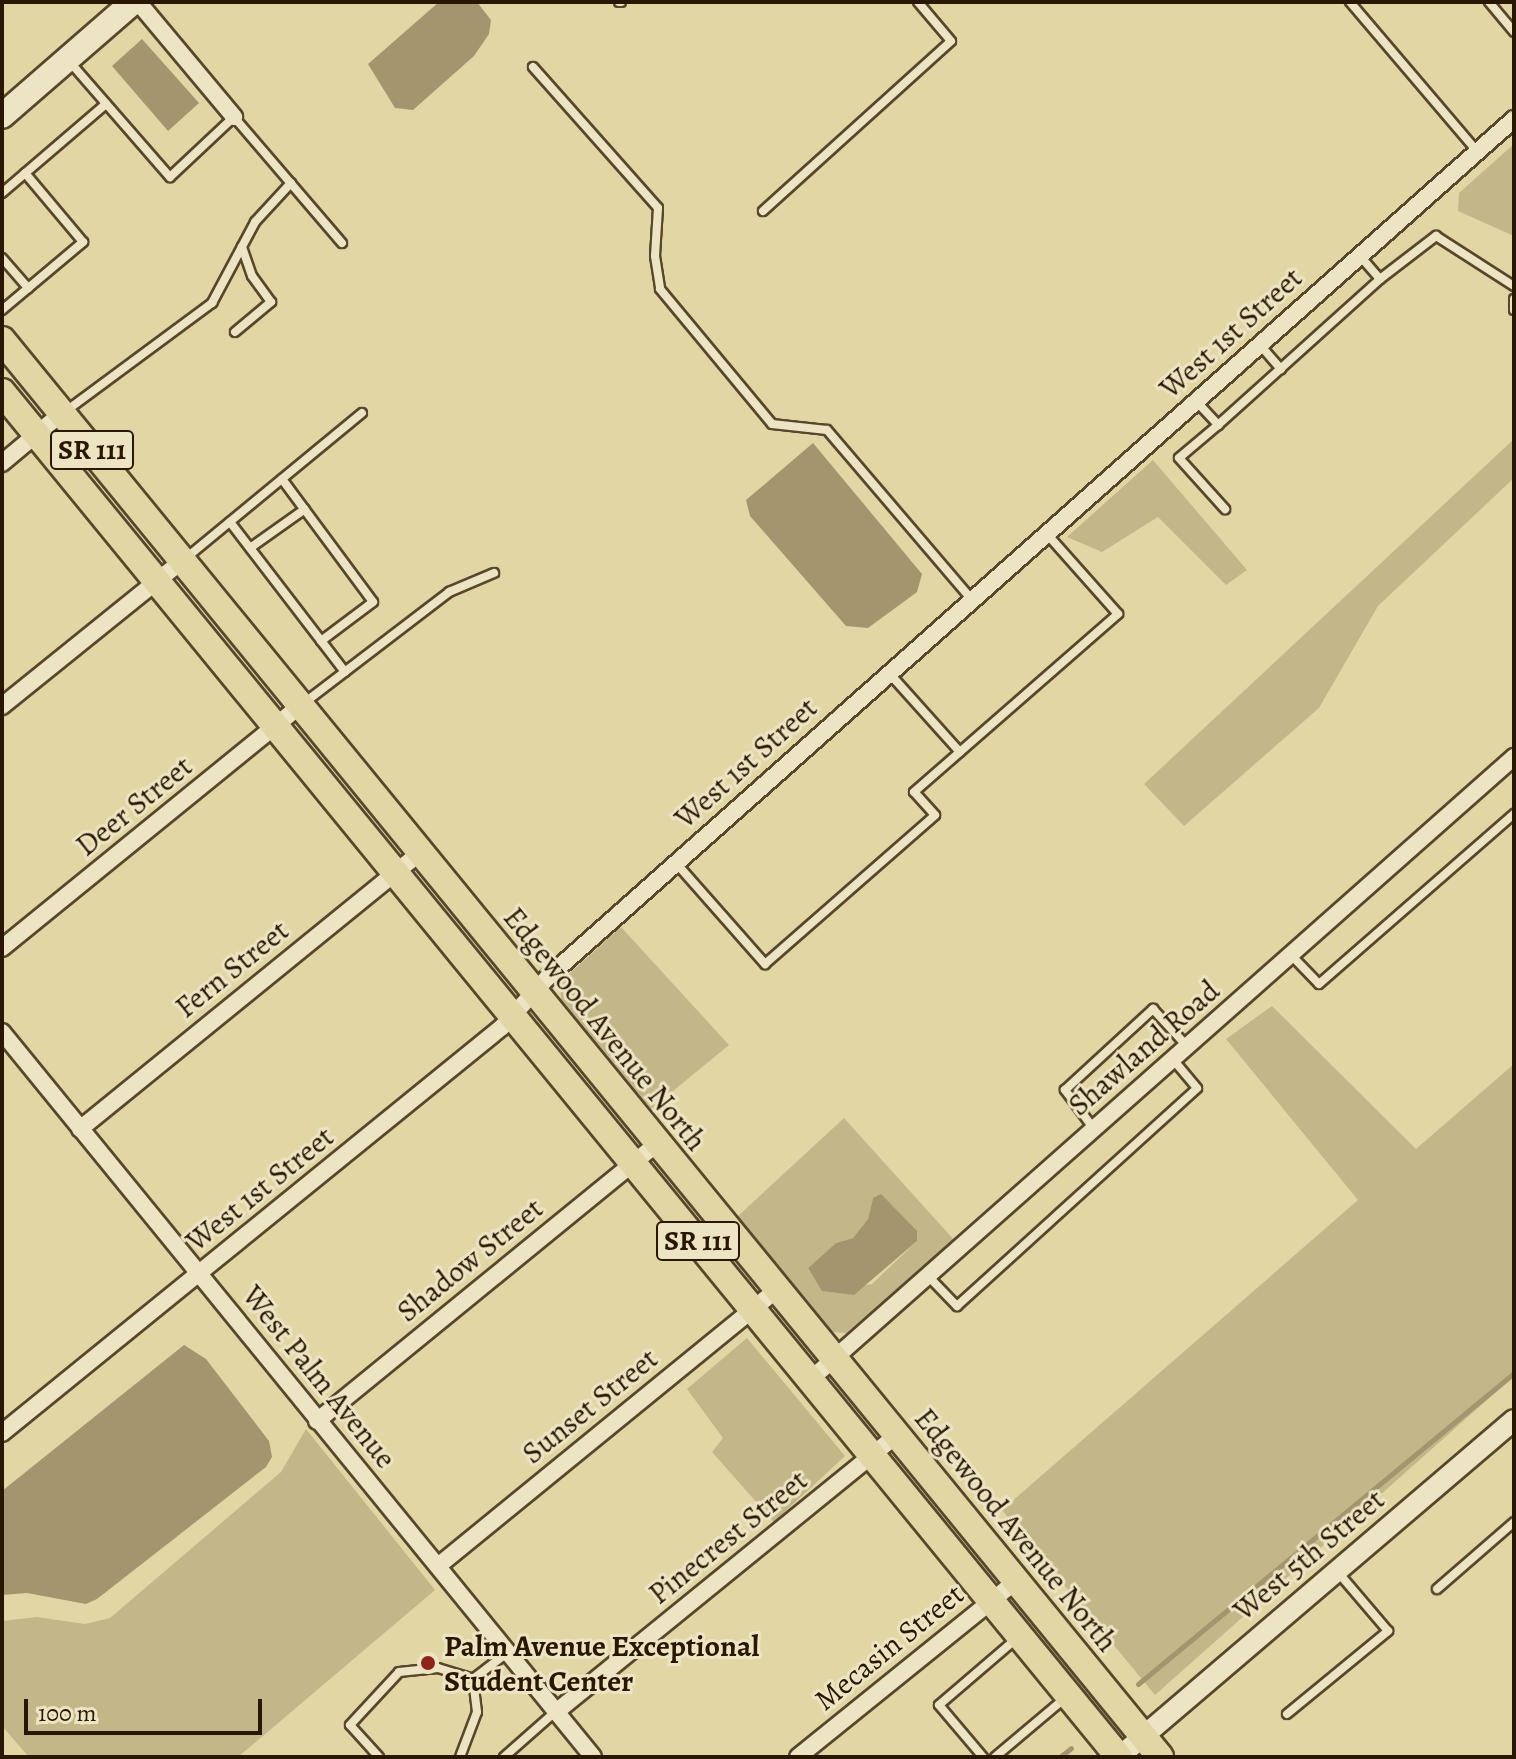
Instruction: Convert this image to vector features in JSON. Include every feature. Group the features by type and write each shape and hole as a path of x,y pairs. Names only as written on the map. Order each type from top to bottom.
{"main road":[{"path":"3,113 136,2"},
{"name":"Edgewood Avenue North","path":"2,340 1160,1757"},
{"name":"Edgewood Avenue North","path":"2,392 1119,1757"}],"street":[{"path":"136,2 234,117"},
{"name":"West 1st Street","path":"2,1433 200,1274 513,1014 533,991 676,863 1514,119"},
{"path":"2,462 62,413"},
{"path":"2,706 182,561"},
{"name":"Deer Street","path":"2,948 300,706"},
{"name":"Shawland Road","path":"811,1379 1514,757"},
{"name":"Fern Street","path":"80,1129 420,853"},
{"name":"West Palm Avenue","path":"2,1032 593,1757"},
{"name":"Shadow Street","path":"317,1421 658,1143"},
{"name":"Sunset Street","path":"438,1566 778,1289"},
{"name":"West 5th Street","path":"1119,1757 1514,1420"},
{"name":"Pinecrest Street","path":"556,1712 897,1435"},
{"name":"Mecasin Street","path":"798,1757 1016,1581"}],"lane":[{"path":"763,211 951,41 918,2"},
{"path":"1350,2 1478,151"},
{"path":"1489,2 1514,32"},
{"path":"67,59 170,177 234,117 342,243"},
{"path":"533,67 658,208 655,256 660,289 772,424 827,430 972,600"},
{"path":"2,193 106,104"},
{"path":"2,310 83,242 25,173"},
{"path":"62,413 112,382 212,303 255,222 291,183"},
{"path":"1225,509 1179,458 1380,279 1436,236 1514,286"},
{"path":"235,332 271,302 252,276 242,247"},
{"path":"1360,256 1380,279"},
{"path":"2,258 28,288"},
{"path":"1514,299 1514,310"},
{"path":"1259,345 1281,369"},
{"path":"1196,401 1218,425"},
{"path":"182,561 362,413"},
{"path":"282,479 373,602 321,641"},
{"path":"250,548 305,509"},
{"path":"230,522 345,672"},
{"path":"676,863 765,964 935,815 914,792 1118,614 1047,534"},
{"path":"300,706 449,592 494,573"},
{"path":"889,673 960,752"},
{"path":"1290,955 1319,984 1514,814"},
{"path":"1094,1129 1065,1090 1153,1009 1186,1045"},
{"path":"928,1276 957,1306 1197,1088 1172,1058"},
{"path":"1437,1589 1514,1522"},
{"path":"1287,1714 1388,1631 1337,1570"},
{"path":"983,1757 939,1705 1020,1636"},
{"path":"473,1679 507,1652"},
{"path":"379,1757 350,1725 399,1672 438,1668 473,1679"},
{"path":"460,1757 477,1712 473,1679"},
{"path":"995,1757 1068,1695"},
{"path":"504,1757 556,1712"}],"shaded area":[{"path":"439,2 477,2 491,20 489,34 474,56 413,110 395,108 368,64"},
{"path":"142,39 199,103 168,131 112,66"},
{"path":"1514,144 1514,236 1458,211 1459,193"},
{"path":"1514,439 1514,478 1378,606 1319,708 1184,826 1144,784"},
{"path":"813,443 922,574 917,592 868,628 846,626 750,516 746,500"},
{"path":"1153,460 1247,570 1226,585 1158,517 1102,552 1067,537"},
{"path":"621,927 729,1045 651,1109 561,999 560,982"},
{"path":"1272,1006 1416,1149 1514,1064 1514,1376 1155,1695 1002,1510 1358,1200 1226,1039"},
{"path":"844,1118 955,1241 846,1333 832,1332 738,1216","holes":["873,1198 917,1241 872,1284 823,1291 808,1268 836,1243 853,1238 868,1219"]},
{"path":"881,1194 917,1231 917,1241 854,1295 822,1291 808,1268 836,1243 853,1238 868,1219 873,1198"},
{"path":"747,1338 845,1456 774,1522 712,1452 723,1438 687,1389"},
{"path":"184,1345 206,1359 269,1441 272,1457 266,1467 97,1599 86,1604 27,1593 2,1595 2,1491"},
{"path":"306,1429 435,1590 238,1757 29,1757 2,1726 2,1621 37,1617 85,1624 110,1618 281,1472"}],"waterway":[{"path":"1138,1684 1514,1373"},
{"path":"1060,1757 1071,1748"}],"place":[{"name":"Palm Avenue Exceptional Student Center","path":"428,1663"}]}
